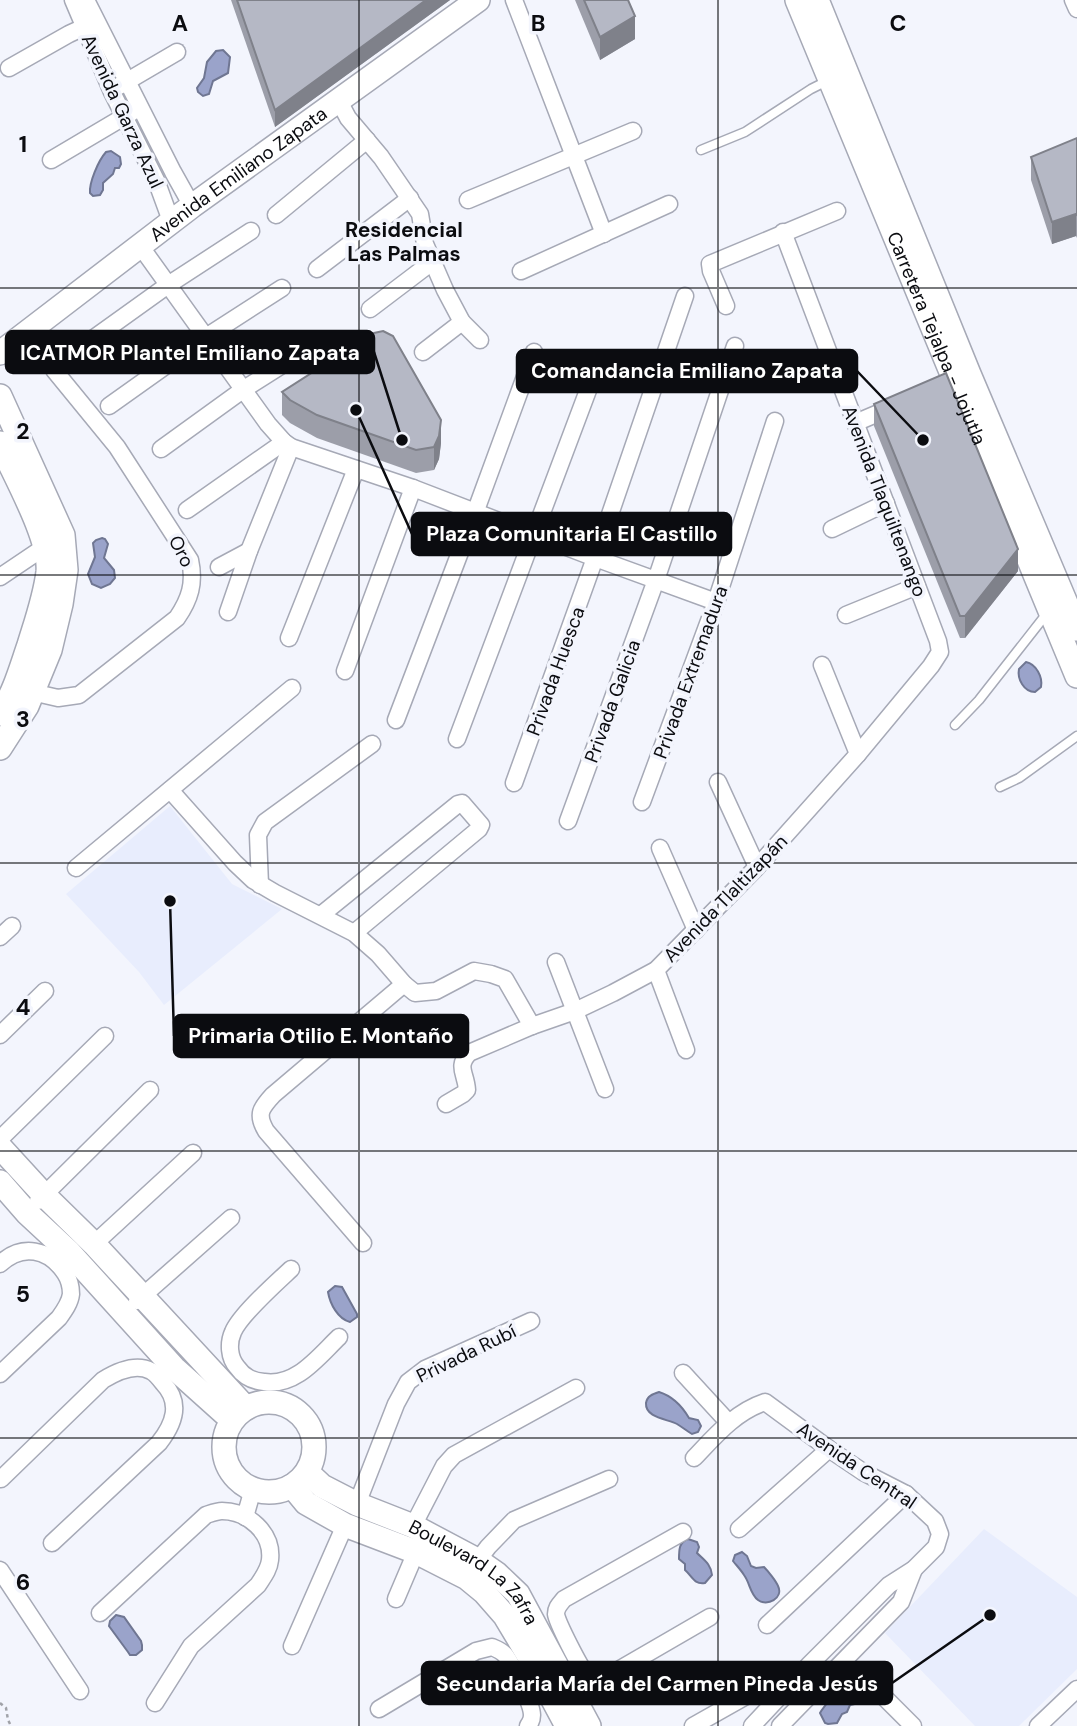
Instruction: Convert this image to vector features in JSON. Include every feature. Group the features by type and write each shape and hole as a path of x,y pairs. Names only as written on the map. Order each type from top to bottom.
{"street":[{"name":"Avenida Garza Azul","path":"73,0 127,81 192,206"},
{"name":"Avenida Garza Azul","path":"86,0 90,25 111,92 156,180 172,221"},
{"name":"Avenida Emiliano Zapata","path":"2,349 192,206 478,0"},
{"path":"514,0 604,234"},
{"name":"Carretera Tejalpa - Jojutla","path":"797,0 1077,676"},
{"name":"Carretera Tejalpa - Jojutla","path":"817,0 955,380 1077,629"},
{"path":"1073,0 1077,9"},
{"path":"9,68 90,25"},
{"path":"111,92 177,52"},
{"path":"339,101 348,118 381,157 420,214 425,244 445,290 462,322 480,340"},
{"path":"51,160 141,107"},
{"path":"468,200 634,131"},
{"path":"276,215 367,140"},
{"path":"162,197 180,186"},
{"path":"317,269 410,198"},
{"path":"521,271 669,204"},
{"path":"726,306 710,264 837,211"},
{"path":"69,356 168,285 251,231"},
{"name":"Avenida Tlaquiltenango","path":"783,232 940,652"},
{"path":"141,247 268,424 288,444 716,601"},
{"path":"370,309 432,262"},
{"path":"109,406 206,337 282,288"},
{"name":"Privada Huesca","path":"514,783 685,296"},
{"path":"423,352 462,322"},
{"path":"161,449 244,389 320,341"},
{"name":"Privada Galicia","path":"568,821 656,580 736,346"},
{"path":"396,720 534,352"},
{"path":"457,738 596,369"},
{"name":"Oro","path":"24,690 58,698 79,695 177,618 186,606 193,575 190,559 117,447 54,370"},
{"path":"0,397 54,541 24,690 27,706 0,748"},
{"path":"855,423 905,402"},
{"name":"Privada Extremadura","path":"642,802 716,601 775,421"},
{"path":"0,443 34,518 54,541"},
{"path":"187,510 288,444"},
{"path":"228,612 288,444"},
{"path":"289,638 356,469"},
{"path":"345,671 413,488"},
{"path":"832,529 886,503"},
{"path":"0,577 54,541"},
{"path":"219,568 249,551"},
{"path":"846,615 916,586"},
{"name":"Avenida Tlaltizapán","path":"446,1104 467,1090 462,1068 463,1060 470,1053 531,1026 575,1011 656,970 757,867 858,754 932,666 940,652"},
{"path":"822,665 858,754"},
{"path":"76,868 292,688"},
{"path":"0,714 24,690"},
{"path":"260,885 258,835 265,822 372,744"},
{"path":"718,782 757,867"},
{"path":"170,790 234,863 260,885 354,933 415,993 436,992 474,971 491,974 505,979 531,1026"},
{"path":"321,915 462,803 481,825 479,829 354,933"},
{"path":"660,848 696,930"},
{"path":"556,962 605,1089"},
{"path":"656,970 686,1050"},
{"path":"363,1242 266,1131 260,1113 273,1095 404,984"},
{"path":"0,1035 45,991"},
{"path":"0,1139 105,1036"},
{"path":"27,1213 150,1090"},
{"path":"0,1147 142,1296 231,1377 246,1377 269,1383 286,1381 301,1373 339,1337"},
{"path":"94,1244 193,1153"},
{"path":"0,1182 63,1258 125,1313 168,1375 174,1401 174,1414 169,1431 159,1443 52,1543"},
{"path":"125,1313 231,1218"},
{"path":"0,1264 27,1251 63,1258"},
{"path":"0,1374 59,1318 66,1308 71,1296 63,1258"},
{"path":"239,1414 231,1377 232,1333 240,1320 291,1269"},
{"name":"Privada Rubí","path":"357,1504 396,1404 408,1382 425,1369 531,1321"},
{"path":"1,1479 103,1380 115,1373 138,1368 168,1375 239,1414"},
{"path":"683,1373 728,1422"},
{"path":"413,1527 443,1466 454,1455 576,1388"},
{"path":"265,1401 280,1402 293,1408 304,1418 312,1430 315,1444 313,1459 299,1479 281,1491 270,1493 246,1487 236,1479 228,1468 223,1442 227,1429 239,1414 251,1405 265,1401"},
{"name":"Avenida Central","path":"694,1458 728,1422 752,1406 765,1402 863,1472 906,1494 935,1521 940,1534 936,1547 914,1569 890,1584 752,1726"},
{"path":"739,1529 829,1449"},
{"name":"Boulevard La Zafra","path":"299,1479 322,1486 413,1527 472,1569 484,1592 544,1662 589,1726"},
{"name":"Boulevard La Zafra","path":"299,1479 306,1503 345,1525 416,1552 472,1569"},
{"path":"472,1569 514,1520 609,1479"},
{"path":"245,1517 253,1489"},
{"path":"767,1625 906,1494"},
{"path":"100,1613 206,1515 232,1511 263,1531 270,1560 266,1574 258,1585 191,1646 155,1703"},
{"path":"292,1646 345,1525"},
{"path":"528,1726 557,1607 564,1599 683,1532"},
{"path":"397,1599 416,1552"},
{"name":"Avenida Central","path":"780,1726 901,1602 914,1569"},
{"path":"0,1570 80,1691"},
{"path":"379,1709 485,1647 603,1679 710,1618"},
{"name":"Boulevard La Zafra","path":"544,1662 567,1726"},
{"path":"859,1672 913,1726"},
{"path":"1040,1725 1077,1689"},
{"path":"693,1726 755,1691"}],"lane":[{"path":"701,150 745,132 829,79"},
{"path":"955,725 979,700 1050,610"},
{"path":"1000,787 1019,778 1077,736"}],"path":[{"path":"0,1703 6,1708 11,1726"}],"shaded area":[{"path":"170,806 232,884 282,909 164,1005 139,972 66,894"},
{"path":"984,1529 1077,1597 1077,1669 1019,1726 975,1726 885,1633"}],"water":[{"path":"223,50 230,57 228,73 213,81 209,94 203,96 197,88 204,78 207,62 216,51"},
{"path":"111,151 120,157 121,164 103,183 100,195 93,196 90,189 95,172 106,152"},
{"path":"102,538 108,544 104,558 114,570 115,578 101,588 92,584 88,574 95,557 93,543"},
{"path":"1026,662 1033,665 1040,675 1041,687 1035,692 1025,687 1019,677 1019,669"},
{"path":"335,1286 342,1287 357,1314 350,1322 338,1314 331,1301 328,1292"},
{"path":"659,1392 676,1402 689,1418 698,1420 701,1426 698,1432 692,1434 649,1412 647,1401"},
{"path":"688,1539 697,1542 697,1553 710,1568 712,1575 705,1583 698,1583 685,1570 685,1564 679,1559 681,1544"},
{"path":"742,1552 751,1566 764,1567 776,1581 779,1590 777,1598 762,1602 753,1595 742,1571 733,1561 735,1555"},
{"path":"116,1615 124,1617 141,1641 142,1650 136,1655 130,1655 109,1626"},
{"path":"855,1687 861,1690 860,1703 850,1705 837,1723 825,1723 820,1713 839,1689"}],"building":[{"path":"237,0 426,0 275,110"},
{"path":"584,0 628,0 635,16 600,37"},
{"path":"1077,138 1077,215 1052,222 1031,157"},
{"path":"383,331 393,336 441,420 434,447 416,450 317,415 290,400 282,392 374,333"},
{"path":"946,373 1018,549 965,616 960,616 874,404"}],"place":[{"name":"Plaza Comunitaria El Castillo","path":"356,410"},
{"name":"ICATMOR Plantel Emiliano Zapata","path":"402,440"},
{"name":"Comandancia Emiliano Zapata","path":"923,440"},
{"name":"Primaria Otilio E. Montaño","path":"170,901"},
{"name":"Secundaria María del Carmen Pineda Jesús","path":"990,1615"}],"district":[{"name":"Residencial Las Palmas","path":"404,242"}]}
